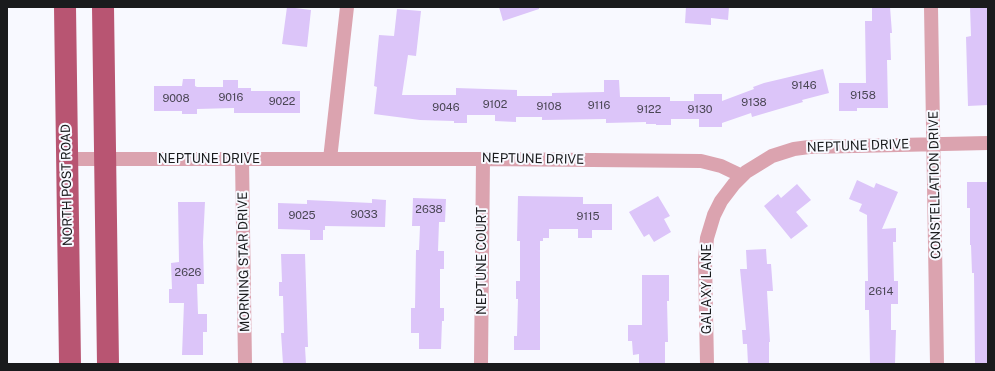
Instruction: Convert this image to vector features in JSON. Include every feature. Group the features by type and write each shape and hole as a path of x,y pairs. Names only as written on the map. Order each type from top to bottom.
{"main road":[{"name":"NORTH POST ROAD","path":"65,7 70,364"},
{"path":"103,7 108,364"}],"street":[{"path":"330,159 347,7"},
{"name":"CONSTELLATION DRIVE","path":"931,7 937,364"},
{"name":"NEPTUNE DRIVE","path":"67,159 483,159 701,161 732,170 742,176 758,163 772,156 794,149 809,147 988,143"},
{"name":"NEPTUNE COURT","path":"482,364 483,159"},
{"name":"MORNING STAR DRIVE","path":"242,160 245,364"},
{"name":"GALAXY LANE","path":"707,364 705,260 707,238 714,215 721,201 742,176"}],"building":[{"path":"287,7 311,10 307,47 282,44"},
{"path":"499,7 539,7 539,9 503,21"},
{"path":"686,7 729,7 728,20 711,18 711,25 685,23"},
{"path":"872,7 890,7 892,33 890,33 891,60 887,60 888,108 857,108 857,111 839,111 839,83 866,83 865,21 872,21"},
{"path":"970,7 988,7 988,105 968,106 966,37 971,36"},
{"path":"397,9 421,11 416,56 408,55 402,95 456,95 456,88 517,90 517,96 552,96 552,93 604,92 604,80 619,80 620,97 670,97 670,101 694,101 694,94 722,94 722,101 754,89 753,87 764,83 823,69 829,93 802,100 803,102 752,117 751,113 722,123 722,127 699,127 699,119 671,119 671,125 656,125 646,124 646,122 606,123 606,119 542,120 542,117 516,117 516,122 495,121 495,115 467,115 467,123 454,123 454,121 420,120 374,114 377,87 374,86 379,35 394,36"},
{"path":"183,79 195,79 195,86 197,87 223,87 223,80 238,80 238,88 251,88 251,91 300,91 300,113 234,113 234,108 197,109 197,114 182,114 182,111 154,111 154,86 182,86"},
{"path":"857,180 874,188 876,183 898,192 882,229 896,228 896,242 893,242 894,281 898,281 898,304 891,304 891,330 896,330 895,364 870,364 869,310 865,310 865,281 868,281 867,215 859,211 862,204 849,199"},
{"path":"967,182 988,182 988,364 975,364 974,273 972,273 970,245 970,208 967,208"},
{"path":"797,184 811,200 796,212 808,226 791,239 764,206 778,194 781,198"},
{"path":"518,196 583,197 583,204 612,204 612,230 592,230 592,238 578,238 578,229 549,229 549,238 543,238 543,241 540,241 540,350 514,350 514,336 517,336 518,299 516,299 516,281 520,281 520,241 517,241"},
{"path":"658,196 670,216 664,219 671,232 654,242 649,234 644,237 629,212"},
{"path":"413,198 446,199 445,222 439,222 438,251 444,251 444,269 440,269 440,308 444,308 441,349 419,349 419,333 411,333 411,308 415,308 416,250 419,250 420,226 412,226"},
{"path":"372,199 386,200 385,227 325,226 325,230 323,230 323,240 310,240 310,230 278,229 278,203 307,204 307,200 372,203"},
{"path":"178,202 205,202 203,242 204,284 197,284 198,314 207,314 207,332 203,332 203,355 182,355 184,303 169,303 169,289 172,289 171,263 179,262"},
{"path":"766,249 767,264 771,264 773,291 767,291 770,342 769,364 748,364 747,344 743,344 742,330 746,330 740,269 747,269 746,250"},
{"path":"281,254 305,254 308,347 305,347 306,364 283,364 281,333 284,333 283,296 279,296 279,282 282,282"},
{"path":"642,275 669,275 669,301 667,301 668,342 665,342 665,364 639,364 639,354 633,355 632,341 628,341 628,325 642,325"}]}
